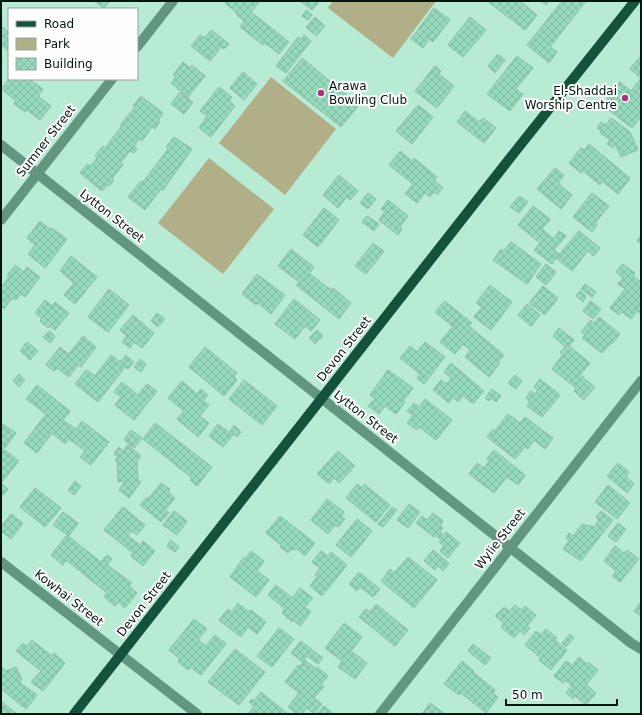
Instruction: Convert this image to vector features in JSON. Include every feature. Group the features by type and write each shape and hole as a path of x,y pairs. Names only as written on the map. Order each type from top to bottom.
{"main road":[{"name":"Devon Street","path":"74,714 635,1"}],"street":[{"path":"138,46 173,1"},
{"name":"Sumner Street","path":"1,220 111,80"},
{"name":"Lytton Street","path":"1,145 510,548 641,649"},
{"name":"Wylie Street","path":"382,713 641,381"},
{"name":"Kowhai Street","path":"1,562 197,714"}],"green space":[{"path":"333,1 436,1 393,58 328,8"},
{"path":"271,77 336,129 285,195 219,143"},
{"path":"209,158 274,209 223,274 158,223"}],"building":[{"path":"94,1 110,1 104,8"},
{"path":"227,1 260,1 251,12 289,42 279,54 265,43 263,45 240,27 244,21 225,3"},
{"path":"300,1 316,1 318,3 312,10"},
{"path":"487,1 520,1 537,15 525,30"},
{"path":"541,1 549,1 546,5"},
{"path":"562,1 586,1 550,47 557,52 549,63 527,45"},
{"path":"434,8 450,20 433,42 429,39 423,48 411,39"},
{"path":"306,10 312,15 308,20 302,16"},
{"path":"315,17 325,26 316,36 306,27"},
{"path":"470,17 486,30 463,57 448,45"},
{"path":"3,27 8,32 8,51 1,45 1,28"},
{"path":"211,30 229,44 224,49 221,47 210,61 191,46 200,35 205,38"},
{"path":"304,35 311,41 286,73 276,66 298,37 301,39"},
{"path":"498,54 505,60 495,73 488,66"},
{"path":"517,56 533,68 516,89 523,94 510,111 487,94"},
{"name":"El-Shaddai Worship Centre","path":"640,57 641,58 641,78 630,69"},
{"name":"Arawa Bowling Club","path":"302,58 359,105 341,127 283,81"},
{"path":"183,62 190,68 192,65 205,76 188,97 171,83 176,77 173,75"},
{"path":"435,66 441,71 439,74 454,86 437,108 415,91"},
{"path":"243,72 257,84 244,100 230,88"},
{"name":"El-Shaddai Worship Centre","path":"641,78 641,117 632,128 602,105 620,82 631,91"},
{"path":"8,80 30,80 43,89 38,96 51,106 40,120 27,110 25,112 14,104 16,101 1,89"},
{"path":"219,87 232,97 229,101 235,106 211,137 199,128 207,116 200,111"},
{"path":"180,92 193,102 184,114 171,104"},
{"path":"141,96 163,113 158,121 160,122 155,129 152,127 142,141 139,139 134,146 137,149 134,153 130,151 121,162 123,165 112,178 114,180 102,191 80,173 87,164 91,166 97,158 95,156 103,146 105,148 121,127 121,124 135,107 133,106"},
{"path":"418,105 433,117 412,144 396,131"},
{"path":"465,111 479,122 483,118 496,128 484,143 457,122"},
{"path":"611,118 630,132 638,150 621,157 615,144 613,148 607,144 610,140 600,133 601,131 597,128 601,122 606,125"},
{"path":"174,137 192,149 163,190 161,189 145,210 128,197 141,181 143,182 168,149 166,147"},
{"path":"589,144 630,178 618,194 602,181 600,185 583,171 581,173 569,163 581,148 584,150"},
{"path":"400,151 412,161 414,158 437,177 434,180 443,188 437,195 434,192 430,197 425,193 417,203 405,194 413,184 389,165"},
{"path":"555,168 564,175 558,183 572,195 561,209 537,189"},
{"path":"339,175 358,191 350,200 347,197 338,208 323,195"},
{"path":"368,193 376,199 368,209 360,203"},
{"path":"592,193 609,206 595,223 597,225 592,232 573,217"},
{"path":"519,196 528,202 519,213 510,207"},
{"path":"388,200 408,216 400,227 402,229 398,235 379,220 385,212 381,209"},
{"path":"533,206 550,219 542,229 554,239 559,231 566,236 554,250 559,254 552,264 534,250 540,243 518,225"},
{"path":"324,208 339,220 318,247 303,235"},
{"path":"367,216 379,224 374,231 362,222"},
{"path":"40,221 51,230 52,228 67,239 45,268 28,254 35,245 27,238"},
{"path":"579,231 600,248 593,256 588,251 572,271 556,258"},
{"path":"641,235 641,244 637,241"},
{"path":"511,242 541,264 527,284 493,260 501,249 504,251"},
{"path":"373,243 384,251 366,274 355,266"},
{"path":"291,249 314,267 309,273 331,290 333,288 351,303 339,319 296,285 299,282 278,266"},
{"path":"71,256 97,277 75,304 64,295 74,283 60,271"},
{"path":"546,264 556,272 546,285 536,277"},
{"path":"623,264 635,273 633,276 641,282 641,312 640,313 637,311 631,319 622,312 619,315 610,308 625,289 618,284 623,278 616,272"},
{"path":"15,265 24,272 27,267 40,277 25,297 21,294 16,300 12,298 4,309 2,307 1,308 1,288"},
{"path":"257,274 285,295 271,314 258,303 256,305 242,294"},
{"path":"585,284 596,292 592,297 581,289"},
{"path":"490,285 512,302 491,330 474,317 482,307 476,303"},
{"path":"543,286 558,298 545,315 529,303"},
{"path":"109,289 129,305 108,332 88,317"},
{"path":"580,291 586,296 583,302 576,296"},
{"path":"294,299 320,320 311,331 305,326 295,339 275,324"},
{"path":"45,300 52,306 55,302 69,313 55,330 49,326 48,328 40,321 42,318 35,313"},
{"path":"445,301 462,315 452,326 435,312"},
{"path":"590,301 601,309 593,319 583,311"},
{"path":"527,304 540,315 531,326 518,315"},
{"path":"157,313 165,319 158,327 151,321"},
{"path":"133,315 154,333 142,348 134,342 130,348 122,342 127,336 120,330"},
{"path":"462,315 472,323 469,326 504,355 498,362 500,363 489,377 465,357 470,350 463,344 455,354 440,342"},
{"path":"599,317 620,334 602,353 582,338 585,335 581,332 591,320 594,323"},
{"path":"559,328 574,340 569,346 590,363 580,375 595,387 584,400 574,391 576,388 552,369 563,354 560,352 565,347 553,336"},
{"path":"317,330 323,336 315,344 309,338"},
{"path":"49,331 55,336 50,343 43,337"},
{"path":"83,336 96,347 81,367 78,365 69,377 57,368 54,371 46,365 60,347 69,354"},
{"path":"27,342 38,351 30,360 20,351"},
{"path":"425,342 445,357 424,384 417,378 420,374 400,358 410,346 417,352"},
{"path":"205,347 237,373 234,377 237,380 224,396 189,367"},
{"path":"111,355 120,362 126,355 134,362 128,369 125,367 98,402 75,384 86,370 95,376"},
{"path":"140,359 146,364 141,372 134,367"},
{"path":"451,363 484,391 473,404 463,396 458,402 453,397 449,403 433,390 441,380 446,384 451,378 444,372"},
{"path":"388,370 413,388 403,401 405,402 396,414 385,406 379,414 368,406 375,398 370,395"},
{"path":"19,374 25,380 19,387 13,381"},
{"path":"515,375 522,381 516,389 508,383"},
{"path":"540,379 560,395 542,417 527,406 530,401 526,398 531,391 535,394 538,390 534,387"},
{"path":"244,380 277,406 262,425 229,399"},
{"path":"182,381 197,394 201,389 208,395 203,401 209,405 200,416 209,423 198,437 177,419 184,411 168,398"},
{"path":"122,382 138,395 147,384 157,391 134,420 115,405 121,397 114,392"},
{"path":"37,385 70,411 63,420 76,429 82,421 109,442 91,465 80,457 85,451 69,439 65,444 52,433 37,453 24,443 46,414 26,399"},
{"path":"492,389 501,396 496,402 491,398 489,401 485,398"},
{"path":"425,399 452,420 436,440 419,427 417,430 407,423 413,415 407,411 414,403 419,407"},
{"path":"508,414 520,423 525,417 553,438 545,449 534,440 528,449 525,447 515,459 487,437 493,429 495,431"},
{"path":"1,423 16,433 5,448 1,445"},
{"path":"155,423 212,467 197,486 190,480 192,478 143,439"},
{"path":"218,424 233,435 223,447 209,436"},
{"path":"234,425 241,432 237,437 230,431"},
{"path":"131,430 142,438 134,448 124,440"},
{"path":"128,445 141,456 137,461 138,480 141,482 129,498 119,490 125,481 118,482 117,461 115,460 118,457 114,454 119,447 123,451"},
{"path":"2,448 19,461 1,483 1,449"},
{"path":"494,450 525,475 518,485 507,477 494,493 469,474 477,463 484,468 489,461 487,459"},
{"path":"338,451 355,466 339,483 334,478 329,484 317,474"},
{"path":"618,463 629,472 626,476 634,484 627,493 607,476"},
{"path":"75,481 81,486 74,495 68,490"},
{"path":"1,483 8,489 1,497"},
{"path":"161,483 170,489 168,492 175,498 165,510 169,513 161,522 140,505 147,497 149,498"},
{"path":"357,484 361,487 364,484 390,505 376,522 346,498"},
{"path":"608,485 630,503 617,519 595,502"},
{"path":"35,488 61,508 45,527 20,507"},
{"path":"327,499 344,512 341,516 345,519 338,527 335,525 328,534 311,520"},
{"path":"409,504 420,512 408,528 397,520"},
{"path":"123,507 145,525 137,535 132,531 128,536 140,545 143,541 155,551 143,566 131,556 133,553 104,530"},
{"path":"392,507 397,510 383,527 378,524"},
{"path":"174,511 187,521 177,535 163,525"},
{"path":"601,511 613,520 581,561 563,549 569,541 566,538 569,533 573,536 582,524 594,527 599,520 596,517"},
{"path":"63,512 78,523 69,536 53,525"},
{"path":"433,513 443,521 440,526 443,528 440,532 444,535 446,532 460,543 448,558 440,551 444,546 439,542 441,540 435,535 434,537 416,523 422,516 427,520"},
{"path":"11,514 23,523 11,539 1,531 1,527"},
{"path":"280,516 315,543 305,556 297,549 290,550 288,553 280,547 281,545 266,533"},
{"path":"357,519 372,531 351,557 336,545"},
{"path":"618,523 626,529 616,542 608,536"},
{"path":"67,535 101,562 107,555 112,559 107,565 132,583 129,586 137,593 125,608 118,602 115,606 104,597 107,593 66,560 63,565 51,555"},
{"path":"171,540 179,547 175,552 167,546"},
{"path":"615,546 624,553 627,550 639,559 620,582 612,576 616,571 604,561"},
{"path":"433,550 449,563 443,571 438,566 435,570 424,561"},
{"path":"251,551 264,561 257,571 269,580 256,597 230,577 244,557 246,558"},
{"path":"321,551 328,556 331,552 347,565 322,596 310,586 317,577 315,575 320,568 312,562"},
{"path":"408,557 437,580 414,608 381,581 390,569 394,573"},
{"path":"359,572 380,589 373,597 360,587 357,591 349,584"},
{"path":"276,585 292,598 300,588 313,598 305,607 311,612 300,626 293,620 292,622 282,613 285,609 268,595"},
{"path":"641,602 641,616 634,611"},
{"path":"238,603 249,612 251,610 266,622 257,634 248,627 241,637 219,620 228,609 232,612"},
{"path":"376,604 408,630 395,646 359,617 366,609 370,612"},
{"path":"515,605 521,610 525,606 536,615 527,626 530,628 524,635 520,631 514,638 501,627 504,623 495,616 504,607 509,611"},
{"path":"194,619 207,629 198,640 206,646 215,635 226,644 201,675 190,667 188,670 178,662 180,659 169,650"},
{"path":"344,623 362,637 351,651 367,663 355,679 338,667 342,661 325,648"},
{"path":"279,628 294,639 272,667 257,656"},
{"path":"546,629 557,638 555,640 567,650 551,670 539,660 541,658 525,645 536,631 541,635"},
{"path":"570,634 574,638 566,647 562,643"},
{"path":"32,640 52,656 54,653 65,663 43,691 31,682 41,671 16,651 23,643 27,646"},
{"path":"301,641 323,658 318,664 307,656 303,662 291,653"},
{"path":"473,644 491,658 485,665 468,651"},
{"path":"235,649 265,672 239,705 208,682"},
{"path":"579,657 587,664 588,662 598,670 586,685 596,693 586,705 575,696 573,699 566,693 572,686 565,680 563,683 554,676 566,661 572,665"},
{"path":"305,660 328,676 321,685 324,687 314,698 322,704 314,714 307,708 302,714 297,714 288,707 299,693 285,682 298,665 300,666"},
{"path":"462,661 495,690 493,693 498,697 486,713 461,693 459,695 444,684"},
{"path":"2,667 6,671 16,667 22,680 19,682 37,695 26,709 1,689"},
{"path":"261,692 288,714 249,713 254,706 249,702 252,699 254,701"},
{"path":"1,701 17,714 1,714"},
{"path":"430,703 445,714 422,714"},
{"path":"324,706 334,714 317,714"}],"place":[{"name":"Arawa Bowling Club","path":"321,93"},
{"name":"El-Shaddai Worship Centre","path":"625,98"}]}
